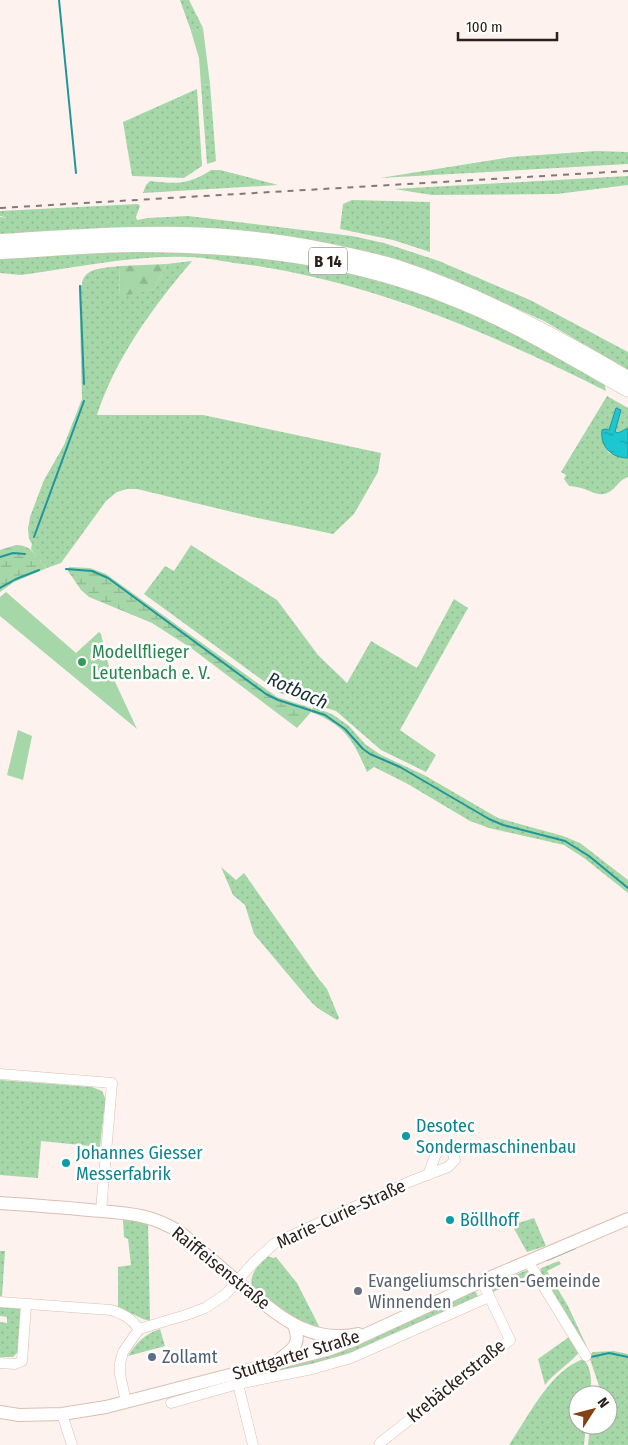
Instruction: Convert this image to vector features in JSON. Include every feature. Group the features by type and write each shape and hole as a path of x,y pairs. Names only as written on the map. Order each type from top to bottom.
{"highway":[{"name":"B 14","path":"0,241 142,234 224,236 273,240 369,259 443,283 500,307 628,378"},
{"name":"B 14","path":"0,252 135,245 198,246 257,250 338,263 406,281 472,307 548,344 628,390"}],"main road":[{"name":"Raiffeisenstraße","path":"0,1203 139,1214 171,1227 278,1315 294,1325 312,1332 336,1336 378,1329"},
{"name":"Stuttgarter Straße","path":"0,1412 19,1415 62,1414 82,1411 126,1402 327,1350 528,1261 628,1220"},
{"path":"274,1364 292,1350 297,1343 298,1337 294,1325"},
{"path":"0,1418 19,1415"}],"street":[{"path":"0,1074 112,1083 101,1211"},
{"name":"Marie-Curie-Straße","path":"139,1328 186,1316 205,1308 226,1294 253,1263 275,1243 428,1175"},
{"path":"528,1261 586,1356"},
{"name":"Krebäckerstraße","path":"381,1445 380,1442 510,1340 482,1281"},
{"path":"172,1403 238,1384 312,1369 351,1358 490,1297"},
{"path":"0,1302 111,1310 133,1321 139,1328 123,1352 120,1363 120,1374 126,1402"},
{"path":"0,1362 15,1364 22,1361 26,1305"},
{"path":"238,1384 252,1445"},
{"path":"62,1414 72,1445"}],"green space":[{"path":"180,0 189,0 203,28 191,31"},
{"path":"203,28 210,84 201,85 199,58 191,31"},
{"path":"210,84 216,161 207,164 201,85"},
{"path":"197,89 202,166 184,178 132,176 123,122"},
{"path":"596,151 628,152 628,164 380,178 511,157"},
{"path":"211,170 220,170 278,185 143,193 150,181 168,183 189,181"},
{"path":"628,176 628,185 557,194 432,195 394,189"},
{"path":"352,200 430,202 430,252 393,240 340,229 343,204"},
{"path":"138,204 140,206 136,217 137,220 188,216 352,236 384,243 439,261 530,300 628,352 628,370 544,321 455,281 338,245 253,232 0,235 0,217 9,218 0,216 0,211"},
{"path":"184,250 309,262 419,291 512,331 604,382 606,391 475,330 430,312 338,283 291,272 201,258 166,257 125,260 21,275 0,273 0,258 74,253"},
{"path":"192,261 163,296 125,353 114,373 97,415 203,415 381,453 378,472 354,514 333,534 137,489 127,489 117,492 106,501 61,563 47,568 31,549 32,544 29,539 28,529 30,517 44,480 64,445 82,399 79,285 82,285 83,279 91,272 102,268 120,266 119,296 154,289 167,264"},
{"path":"167,264 154,289 119,297 120,266"},
{"path":"607,396 628,408 628,428 618,433 615,432 621,411 603,440 609,453 628,458 628,477 608,493 600,494 569,486 564,479 566,475 561,472"},
{"path":"16,545 30,549 47,568 14,582 0,592 0,550"},
{"path":"191,545 277,600 318,655 347,683 371,641 417,668 454,599 468,608 400,730 436,755 426,772 381,750 336,711 280,693 144,594 165,566 174,571"},
{"path":"69,567 90,568 106,574 277,697 311,708 311,712 297,728 191,648 152,623 89,597 81,590 68,571"},
{"name":"Modellflieger Leutenbach e. V.","path":"6,592 76,653 99,632 101,634 110,671 137,729 0,616 0,597"},
{"path":"313,707 332,714 349,726 365,744 381,755 424,775 498,818 563,836 580,843 628,880 628,893 584,858 564,845 489,828 470,821 406,783 374,767 367,772 352,742 332,722 311,712"},
{"path":"18,730 32,736 23,780 7,775"},
{"path":"221,867 236,880 244,873 327,989 339,1018 337,1020 312,1003 254,934 245,905 233,895"},
{"path":"0,1080 92,1087 102,1091 106,1100 106,1110 104,1110 100,1147 41,1141 38,1178 0,1175"},
{"path":"534,1218 546,1246 527,1252 512,1225"},
{"path":"123,1220 148,1222 150,1321 118,1307 118,1267 131,1265 128,1239 124,1237"},
{"path":"0,1251 5,1251 2,1296 0,1296"},
{"path":"268,1256 276,1257 297,1283 322,1332 306,1328 254,1291 251,1281 252,1276"},
{"path":"559,1261 561,1264 547,1271 568,1306 587,1347 584,1348 540,1273 541,1268"},
{"path":"530,1269 580,1351 545,1385 538,1359 569,1337 530,1275 493,1292 491,1288 497,1282"},
{"path":"476,1292 478,1297 361,1349 324,1362 212,1387 211,1383 255,1371"},
{"path":"0,1305 20,1308 23,1311 20,1315 18,1352 13,1357 0,1357 0,1322 7,1323 7,1317 0,1316"},
{"path":"160,1329 165,1346 128,1356 141,1340"},
{"path":"614,1351 628,1354 628,1445 588,1445 589,1435 618,1435 618,1385 599,1385 589,1356 593,1352"},
{"path":"583,1359 590,1371 591,1385 568,1385 568,1435 585,1435 584,1445 509,1445 550,1384 571,1365"}],"water":[{"path":"616,408 621,410 615,432 618,433 628,428 628,458 612,454 603,442 602,430 609,430"}],"waterway":[{"path":"59,0 76,173"},
{"path":"80,286 84,384"},
{"path":"34,537 84,401"},
{"path":"0,557 13,553 25,554"},
{"name":"Rotbach","path":"66,569 92,571 108,578 266,694 278,700 325,715 345,729 370,754 400,767 489,819 503,825 565,841 589,856 628,888"},
{"name":"Rotbach","path":"0,588 39,570"},
{"path":"547,1260 575,1248"},
{"path":"591,1357 609,1353 628,1357"}],"railway":[{"path":"0,208 628,171"}],"place":[{"name":"Modellflieger Leutenbach e. V.","path":"82,662"},
{"name":"Desotec Sondermaschinenbau","path":"406,1136"},
{"name":"Johannes Giesser Messerfabrik","path":"66,1163"},
{"name":"Böllhoff","path":"450,1220"},
{"name":"Evangeliumschristen-Gemeinde Winnenden","path":"358,1291"},
{"name":"Zollamt","path":"152,1357"}]}
